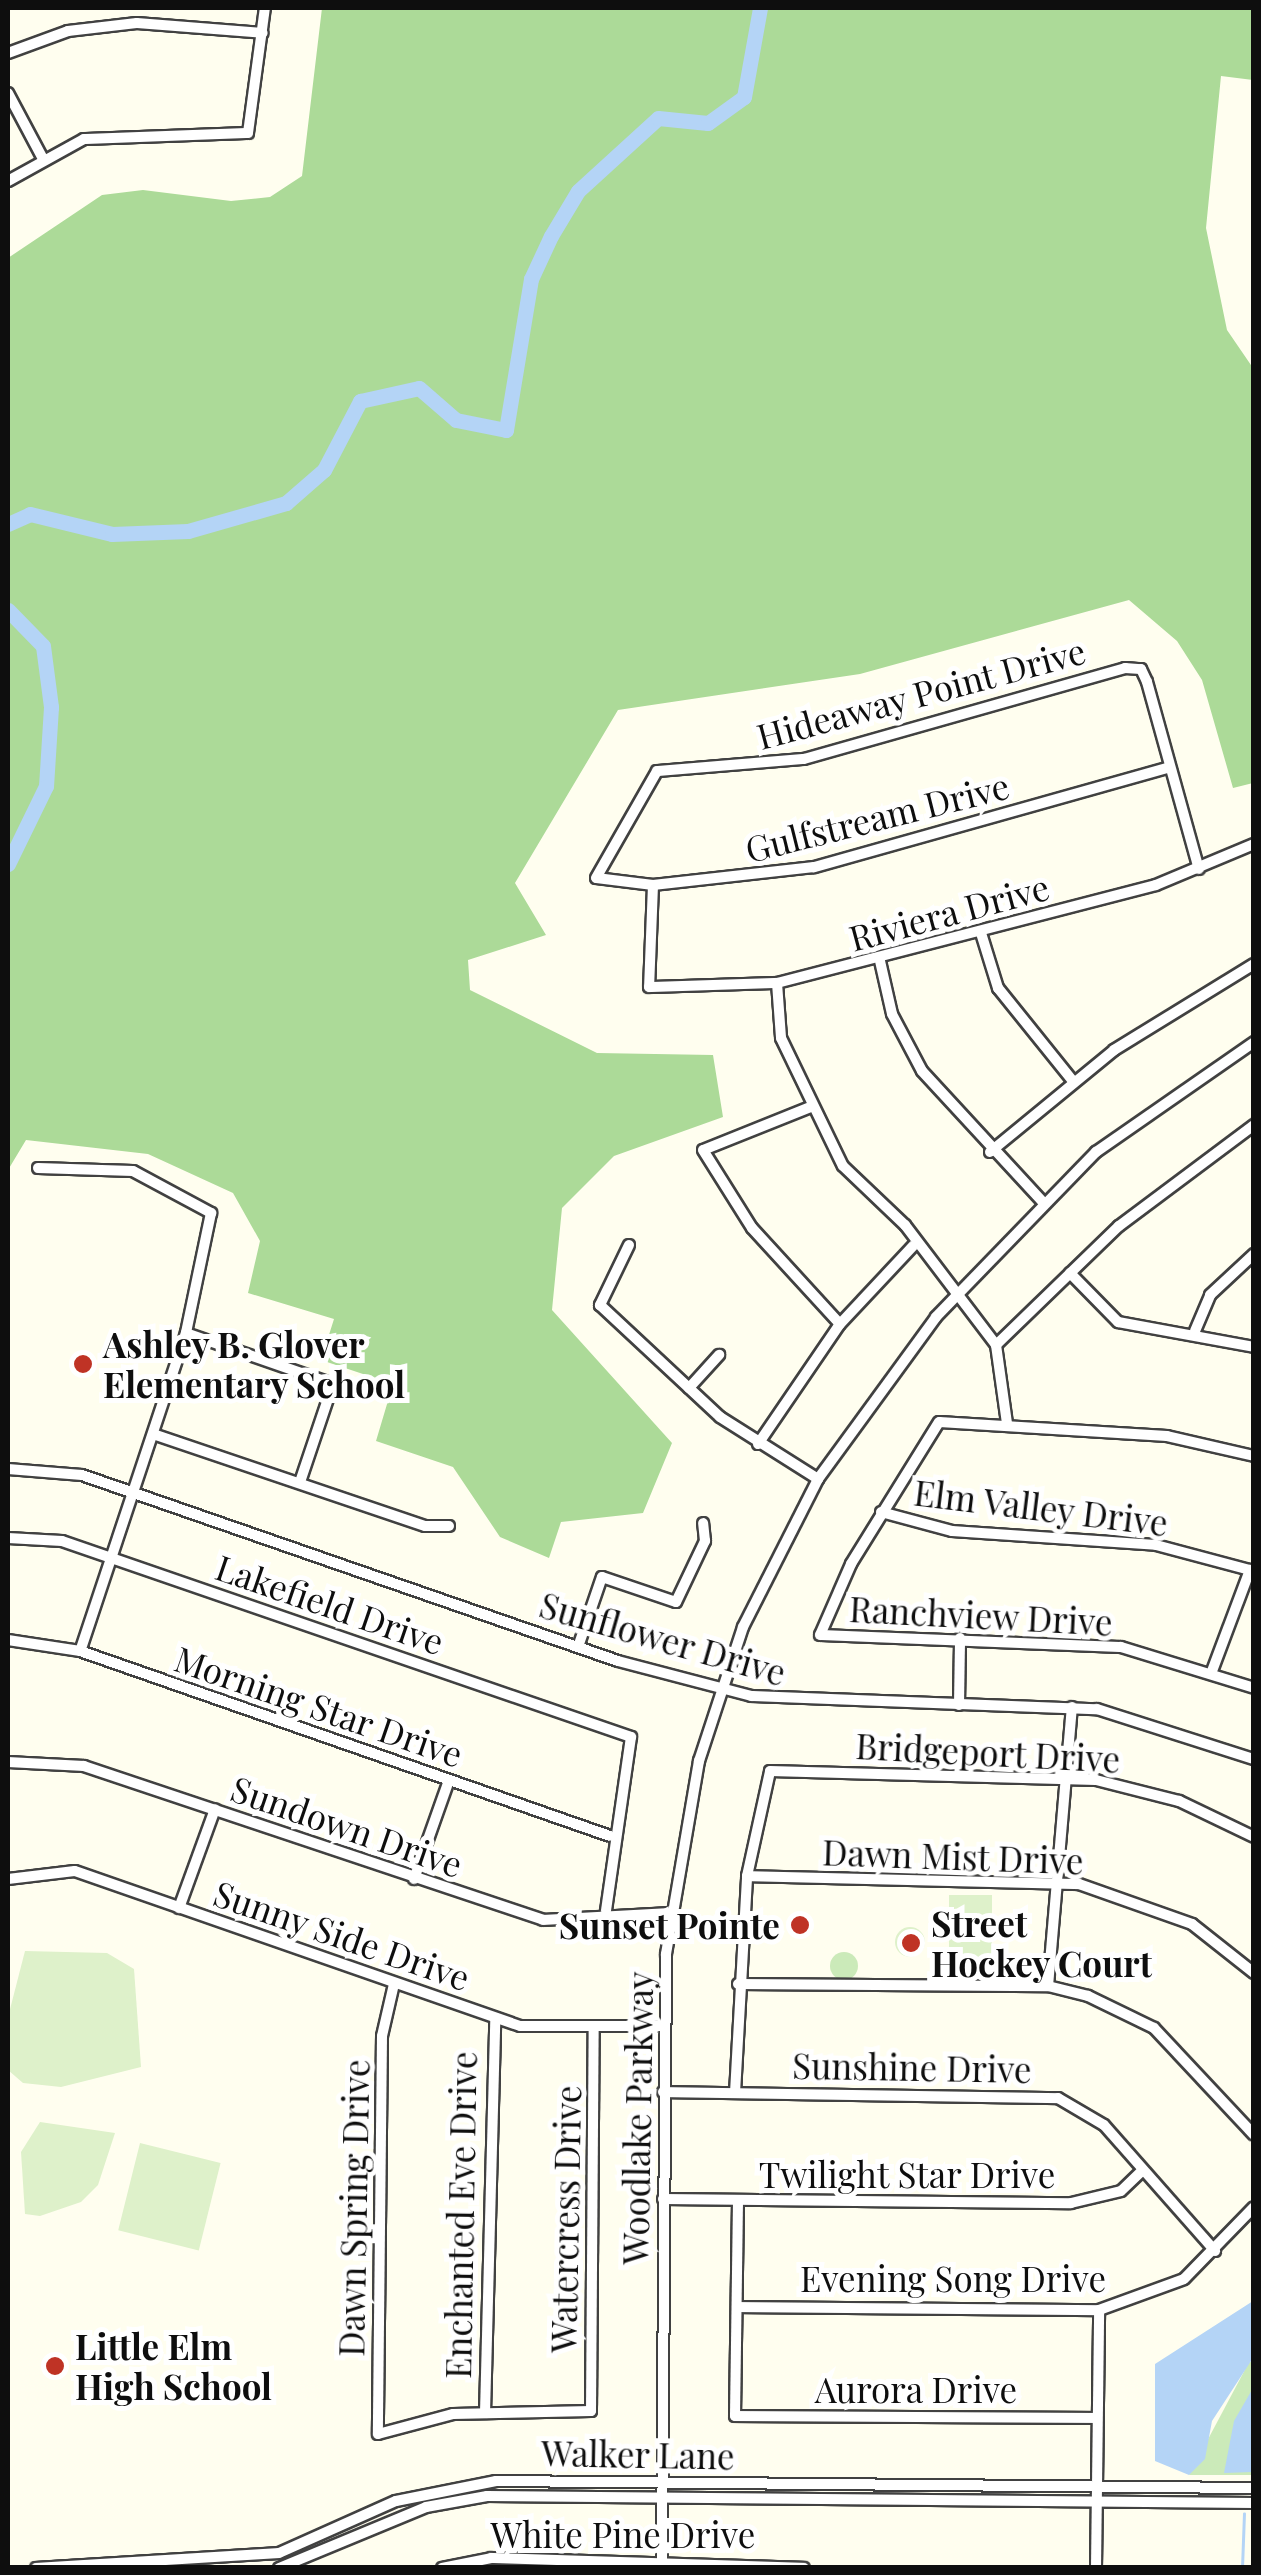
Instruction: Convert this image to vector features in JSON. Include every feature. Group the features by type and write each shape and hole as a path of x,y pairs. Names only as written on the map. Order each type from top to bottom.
{"street":[{"path":"8,181 42,156 125,131 248,133 266,8"},
{"path":"8,53 68,31 137,23 263,34"},
{"path":"8,93 42,156"},
{"name":"Hideaway Point Drive","path":"596,878 656,771 804,759 1141,669 1167,768"},
{"path":"1167,768 1199,869"},
{"name":"Gulfstream Drive","path":"596,878 653,885 814,867 1167,768"},
{"name":"Riviera Drive","path":"653,885 649,987 777,983 880,962 981,934 1199,869 1254,844"},
{"path":"981,934 998,988 1072,1080"},
{"path":"880,962 892,1014 922,1071 990,1152 1043,1202"},
{"path":"990,1152 1072,1080 1254,964"},
{"path":"777,983 781,1038 843,1166 905,1225 912,1246 996,1344 1006,1423"},
{"name":"Woodlake Parkway","path":"662,2564 664,2026 670,1914 723,1685 818,1479 955,1296 1096,1152 1254,1042"},
{"path":"813,1106 703,1150 752,1228 840,1324"},
{"path":"996,1344 1070,1273 1254,1125"},
{"path":"38,1168 134,1171 211,1213 186,1332 80,1651"},
{"path":"630,1245 600,1305 689,1388 758,1444 818,1479"},
{"path":"758,1444 840,1324 912,1246"},
{"path":"1195,1331 1210,1294 1254,1254"},
{"path":"1070,1273 1118,1322 1195,1331 1254,1347"},
{"path":"186,1332 334,1384 300,1482"},
{"path":"689,1388 719,1355"},
{"path":"881,1512 940,1422 1006,1423 1167,1436 1254,1456"},
{"path":"153,1434 450,1526"},
{"name":"Sunflower Drive","path":"8,1469 82,1475 578,1647 790,1704 1072,1707 1156,1722 1254,1759"},
{"name":"Elm Valley Drive","path":"881,1512 933,1529 1138,1542 1252,1571"},
{"name":"Ranchview Drive","path":"881,1512 820,1635 960,1638 1121,1648 1212,1671 1254,1688"},
{"path":"578,1647 602,1577 676,1602 706,1541 702,1523"},
{"name":"Lakefield Drive","path":"8,1538 110,1557 632,1737 610,1836"},
{"path":"1212,1671 1252,1571"},
{"path":"960,1638 960,1704"},
{"name":"Morning Star Drive","path":"8,1640 80,1651 610,1836"},
{"path":"1048,1986 1072,1707"},
{"name":"Sundown Drive","path":"8,1762 84,1766 543,1920 606,1912 670,1914"},
{"name":"Bridgeport Drive","path":"746,1876 770,1771 1066,1776 1136,1786 1254,1838"},
{"path":"414,1879 449,1780"},
{"path":"179,1908 214,1810"},
{"path":"606,1912 610,1836"},
{"name":"Sunny Side Drive","path":"8,1879 54,1867 495,2018 594,2026 664,2026"},
{"path":"736,2093 738,1984 746,1876"},
{"name":"Dawn Mist Drive","path":"746,1876 1056,1882 1155,1907 1254,1973"},
{"name":"Dawn Spring Drive","path":"394,1984 382,2036 378,2434 485,2413"},
{"path":"738,1984 1048,1986 1154,2028 1254,2135"},
{"name":"Enchanted Eve Drive","path":"485,2413 495,2018"},
{"name":"Watercress Drive","path":"485,2413 590,2412 594,2026"},
{"name":"Sunshine Drive","path":"664,2092 1058,2098 1104,2125 1141,2172 1216,2251"},
{"name":"Twilight Star Drive","path":"663,2199 1070,2202 1121,2190 1141,2172"},
{"path":"737,2307 738,2201"},
{"name":"Evening Song Drive","path":"737,2307 1098,2310 1184,2279 1216,2251 1254,2208"},
{"name":"Aurora Drive","path":"737,2307 735,2416 1098,2418"},
{"path":"1096,2568 1098,2310"},
{"name":"Walker Lane","path":"36,2568 231,2565 279,2554 454,2485 661,2482 1254,2488"},
{"name":"Walker Lane","path":"279,2568 426,2507 488,2496 1254,2503"},
{"name":"White Pine Drive","path":"442,2568 552,2563 804,2568"}],"green space":[{"path":"322,8 1253,8 1253,80 1221,76 1206,228 1227,330 1253,368 1253,783 1233,788 1202,680 1177,641 1129,600 860,674 618,710 515,883 546,935 468,960 470,990 597,1053 713,1055 723,1117 614,1156 562,1208 552,1310 672,1443 643,1513 561,1522 549,1558 500,1537 453,1467 376,1441 393,1384 321,1360 334,1319 248,1293 260,1241 233,1193 148,1154 26,1140 8,1170 8,258 102,195 143,190 231,201 270,197 302,176"},
{"path":"949,1895 992,1895 992,1963 949,1963"},
{"name":"Street Hockey Court","path":"910,1927 924,1936 925,1942 916,1956 910,1957 896,1948 895,1942 904,1928"},
{"path":"25,1951 107,1953 134,1969 141,2067 61,2087 23,2083 8,2070 8,2017"},
{"path":"844,1952 854,1956 858,1966 854,1976 844,1980 834,1976 830,1966 834,1956"},
{"path":"40,2122 115,2133 98,2185 81,2202 40,2216 25,2214 21,2152"},
{"path":"140,2143 221,2163 199,2250 118,2230"},
{"path":"1253,2360 1253,2475 1189,2475 1248,2364"}],"water":[{"path":"1253,2301 1253,2358 1212,2421 1205,2459 1189,2475 1155,2461 1155,2364"},
{"path":"1253,2388 1253,2472 1224,2473 1234,2421"}],"waterway":[{"path":"8,524 30,514 112,534 188,531 286,503 324,470 360,401 419,388 456,420 506,430 531,279 578,191 658,118 708,123 744,97 760,8"},
{"path":"8,610 43,646 51,707 46,786 8,864"},
{"path":"1242,2568 1244,2514"}],"place":[{"name":"Ashley B. Glover Elementary School","path":"83,1364"},
{"name":"Sunset Pointe","path":"800,1925"},
{"name":"Street Hockey Court","path":"911,1943"},
{"name":"Little Elm High School","path":"55,2366"}]}
